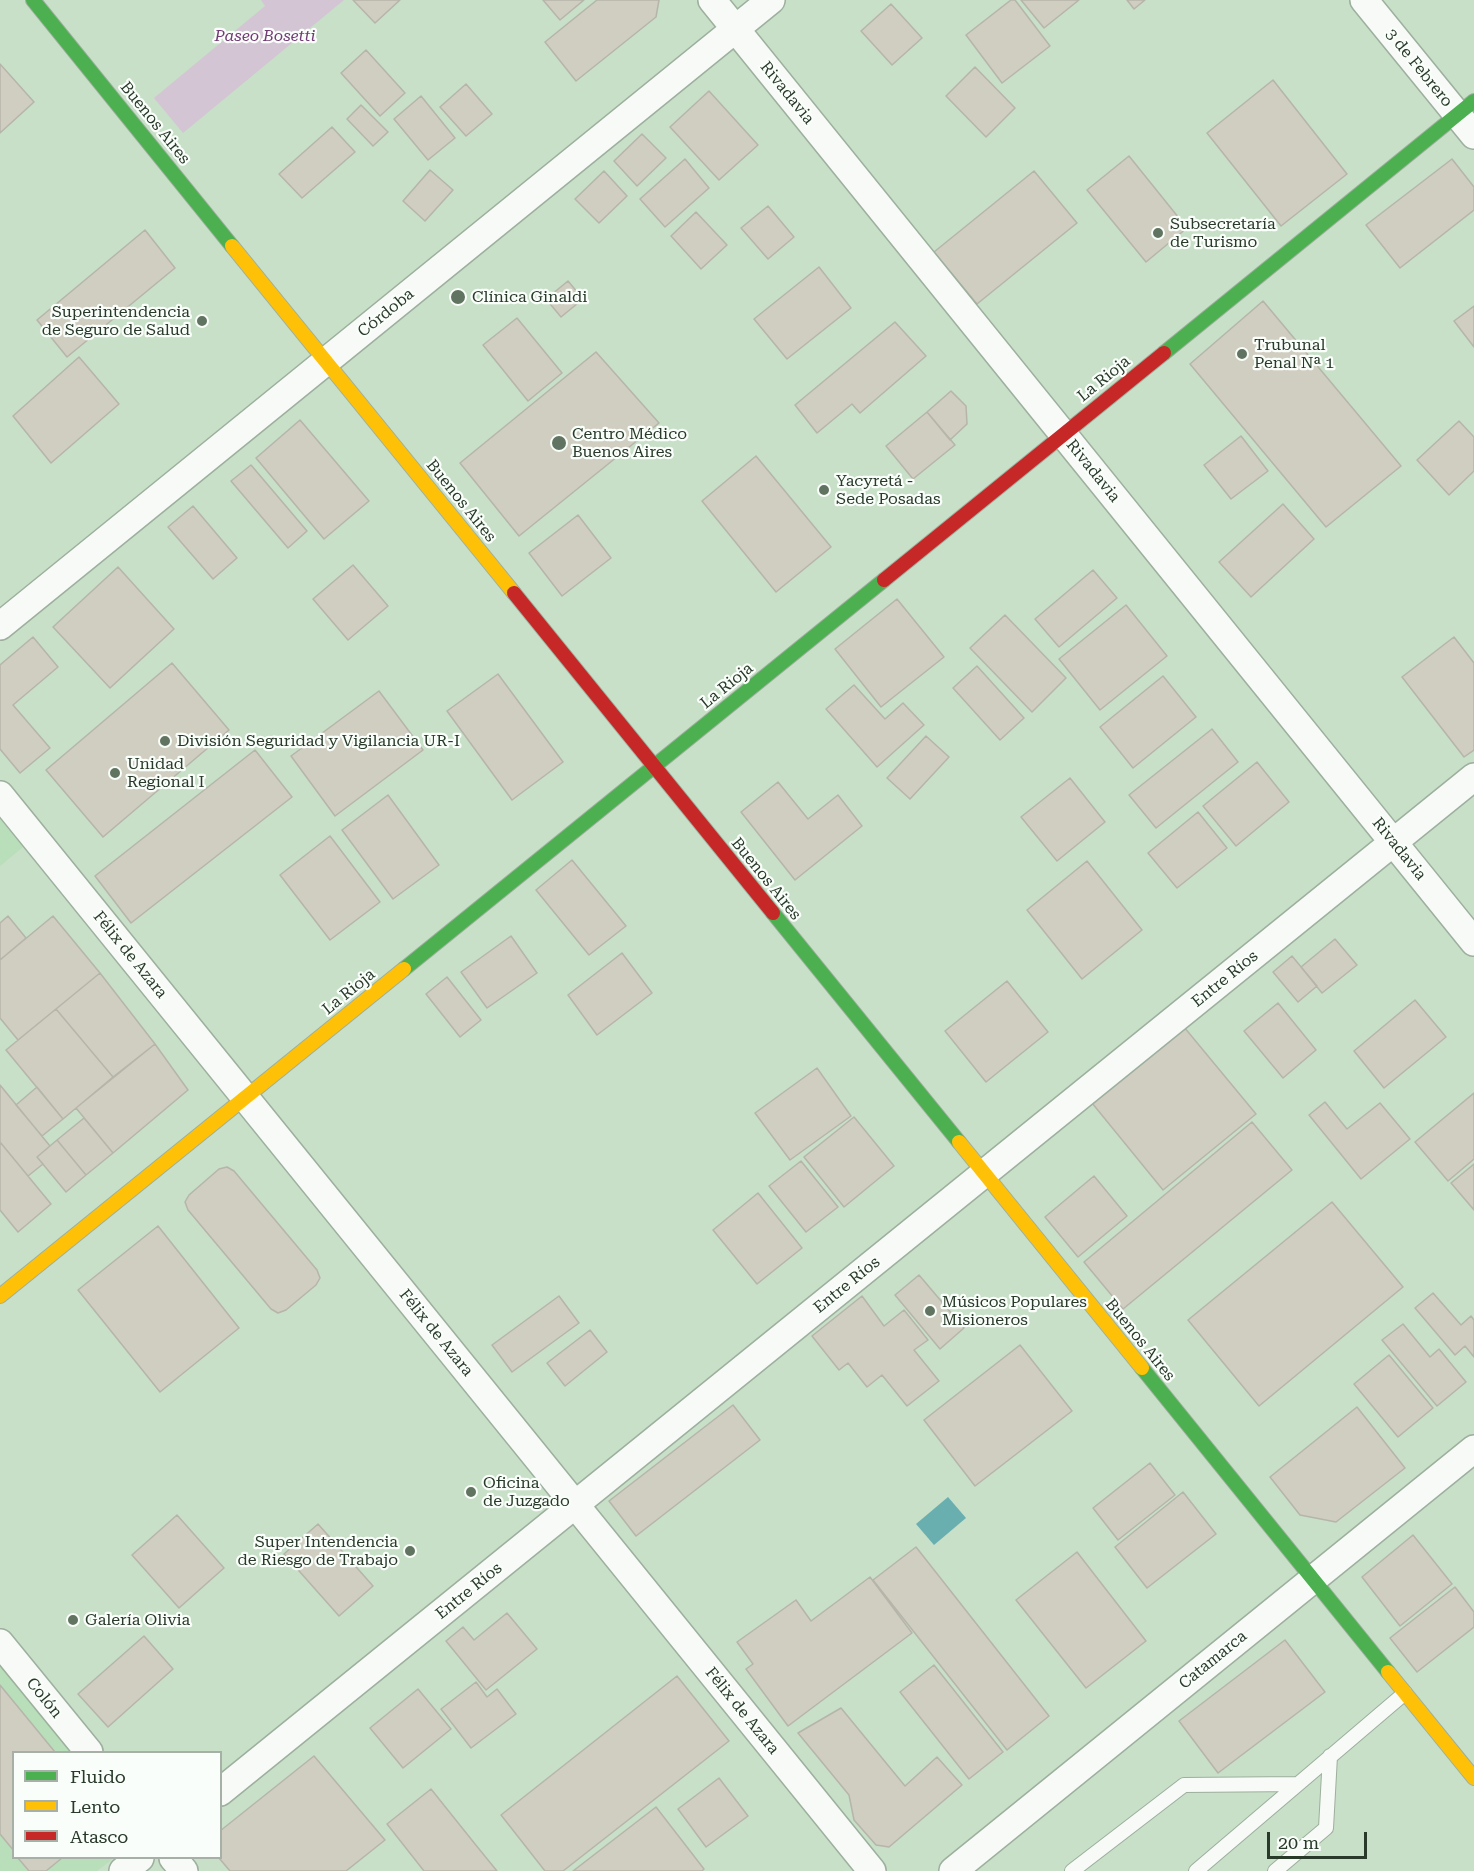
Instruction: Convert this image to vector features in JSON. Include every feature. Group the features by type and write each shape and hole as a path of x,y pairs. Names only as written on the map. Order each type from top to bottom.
{"street":[{"name":"Buenos Aires","path":"33,0 1474,1778"},
{"name":"Rivadavia","path":"712,0 1474,942"},
{"name":"Córdoba","path":"0,626 771,0"},
{"name":"3 de Febrero","path":"1364,0 1466,108 1474,135"},
{"name":"La Rioja","path":"0,1296 1466,108"},
{"name":"Entre Ríos","path":"222,1790 1474,777"},
{"name":"Félix de Azara","path":"2,802 245,1097 872,1871"},
{"name":"Catamarca","path":"952,1871 1474,1449"},
{"name":"Colón","path":"0,1642 88,1751"},
{"path":"123,1871 138,1859"},
{"path":"175,1859 184,1871"}],"lane":[{"path":"1196,1871 1405,1694"},
{"path":"1275,1871 1326,1828 1330,1756"},
{"path":"1072,1871 1184,1785 1298,1784"}],"shaded area":[{"path":"0,819 23,847 0,866"},
{"path":"0,1639 91,1751 12,1751 12,1859 113,1859 97,1871 0,1871"}],"green space":[{"name":"Paseo Bosetti","path":"261,0 344,0 183,133 154,98 265,6"}],"water":[{"path":"948,1497 966,1518 934,1545 916,1524"}],"building":[{"path":"353,0 400,0 375,23"},
{"path":"543,0 584,0 560,20"},
{"path":"597,0 659,0 656,17 576,81 545,42"},
{"path":"1011,0 1015,0 1050,46 1002,83 966,35"},
{"path":"1021,0 1079,0 1044,28"},
{"path":"1127,0 1145,0 1134,9"},
{"path":"891,4 922,38 892,65 861,31"},
{"path":"366,50 405,93 380,116 341,73"},
{"path":"0,64 34,102 0,133"},
{"path":"975,67 1015,108 986,137 946,96"},
{"path":"1273,80 1347,174 1281,226 1207,133"},
{"path":"466,84 492,114 466,136 440,107"},
{"path":"709,91 758,145 719,180 670,127"},
{"path":"421,96 455,138 428,160 394,119"},
{"path":"361,105 388,132 373,146 347,119"},
{"path":"332,127 355,152 302,198 279,174"},
{"path":"642,134 666,158 637,186 614,161"},
{"path":"1129,156 1187,228 1146,262 1087,190"},
{"path":"685,159 709,188 665,227 640,199"},
{"path":"1452,159 1474,187 1474,210 1400,268 1366,225"},
{"path":"430,170 453,190 425,221 403,201"},
{"path":"604,171 627,196 599,223 575,199"},
{"path":"1034,171 1077,223 977,304 934,252"},
{"path":"768,206 794,237 768,259 741,228"},
{"path":"696,212 727,245 701,269 671,236"},
{"path":"145,230 175,268 67,357 37,320"},
{"path":"819,267 851,308 787,359 754,319"},
{"path":"568,281 583,299 561,317 546,299"},
{"path":"1263,301 1401,466 1326,527 1190,364"},
{"path":"1474,306 1474,347 1454,321"},
{"path":"517,318 562,373 528,401 483,345"},
{"path":"895,322 926,356 860,413 852,404 817,433 795,405"},
{"name":"Centro Médico Buenos Aires","path":"596,352 659,423 519,536 460,463"},
{"path":"79,357 119,404 51,463 13,416"},
{"path":"951,391 966,406 967,424 950,440 927,412"},
{"path":"927,412 955,445 913,479 886,446"},
{"path":"300,420 369,501 324,539 256,458"},
{"path":"1459,421 1474,437 1474,471 1449,495 1417,460"},
{"path":"1241,436 1268,471 1231,499 1204,465"},
{"path":"756,456 831,547 776,592 702,501"},
{"path":"251,465 307,531 288,548 231,481"},
{"path":"1283,504 1314,539 1251,597 1219,562"},
{"path":"193,506 237,558 213,579 168,527"},
{"path":"578,515 611,558 562,596 529,553"},
{"path":"353,565 388,606 348,640 313,599"},
{"path":"118,567 174,629 110,688 53,627"},
{"path":"1093,570 1117,598 1059,647 1035,619"},
{"path":"897,599 944,657 881,707 835,649"},
{"path":"1126,605 1167,656 1100,710 1059,659"},
{"path":"1005,615 1066,678 1032,712 970,648"},
{"path":"33,637 58,667 13,705 50,748 20,773 0,749 0,665"},
{"path":"1454,637 1474,663 1474,750 1464,757 1402,677"},
{"path":"172,663 229,730 103,837 46,770"},
{"path":"977,666 1024,718 1000,740 953,688"},
{"path":"498,674 563,762 512,800 447,711"},
{"path":"1163,676 1196,717 1133,768 1100,727"},
{"path":"854,685 885,719 903,703 924,725 877,767 826,709"},
{"path":"379,691 423,750 335,816 291,756"},
{"path":"1212,729 1238,762 1156,828 1129,795"},
{"path":"926,736 949,757 910,799 887,778"},
{"path":"255,750 292,797 131,923 95,876"},
{"path":"1257,762 1289,802 1236,846 1203,806"},
{"path":"1070,778 1105,822 1057,861 1021,817"},
{"path":"778,782 808,819 838,795 862,826 795,880 741,812"},
{"path":"388,795 439,865 393,899 342,830"},
{"path":"1198,812 1227,848 1177,888 1148,853"},
{"path":"330,836 380,902 330,940 280,875"},
{"path":"572,860 626,926 589,955 536,890"},
{"path":"1087,861 1142,930 1082,979 1027,910"},
{"path":"8,916 26,938 0,960 0,923"},
{"path":"53,916 100,973 18,1040 0,1018 0,960"},
{"path":"511,936 537,973 487,1008 461,972"},
{"path":"1335,939 1357,965 1322,993 1301,967"},
{"path":"622,953 652,993 597,1035 568,995"},
{"path":"1292,956 1317,986 1298,1002 1273,972"},
{"path":"100,973 155,1044 113,1077 56,1009"},
{"path":"447,977 481,1020 460,1037 426,994"},
{"path":"1007,981 1048,1032 986,1082 945,1031"},
{"path":"1415,1000 1446,1037 1384,1088 1354,1051"},
{"path":"1278,1003 1316,1050 1283,1078 1244,1031"},
{"path":"56,1009 113,1077 63,1119 6,1050"},
{"path":"1184,1027 1256,1114 1163,1190 1092,1103"},
{"path":"155,1044 188,1090 113,1153 76,1108"},
{"path":"817,1068 851,1116 790,1160 755,1113"},
{"path":"0,1085 50,1146 37,1157 43,1164 28,1176 0,1142"},
{"path":"37,1087 63,1119 42,1136 16,1105"},
{"path":"1474,1093 1474,1159 1448,1181 1415,1142"},
{"path":"1325,1102 1347,1129 1380,1103 1410,1139 1361,1179 1309,1115"},
{"path":"854,1117 894,1166 844,1207 804,1157"},
{"path":"84,1118 113,1153 86,1175 57,1140"},
{"path":"1252,1122 1292,1170 1123,1309 1084,1262"},
{"path":"57,1140 86,1175 66,1192 37,1157"},
{"path":"0,1142 51,1204 18,1232 0,1210"},
{"path":"801,1161 838,1207 806,1232 769,1186"},
{"path":"1474,1164 1474,1210 1451,1183"},
{"path":"227,1167 234,1171 317,1270 320,1278 316,1285 286,1310 278,1313 271,1309 188,1210 185,1202 189,1195 219,1169"},
{"path":"1094,1176 1127,1216 1078,1257 1045,1217"},
{"path":"758,1193 802,1248 757,1284 713,1230"},
{"path":"1332,1202 1403,1287 1259,1406 1188,1320"},
{"path":"158,1226 239,1328 160,1392 78,1290"},
{"name":"Músicos Populares Misioneros","path":"919,1275 964,1328 940,1349 895,1295"},
{"path":"1433,1293 1461,1325 1471,1316 1474,1320 1474,1357 1465,1346 1455,1355 1415,1308"},
{"path":"559,1296 579,1323 512,1372 492,1345"},
{"path":"862,1296 884,1326 904,1310 928,1340 914,1350 939,1381 907,1406 882,1375 867,1387 848,1363 839,1370 812,1336"},
{"path":"1403,1324 1430,1357 1439,1349 1466,1382 1437,1406 1382,1340"},
{"path":"590,1330 607,1352 565,1386 547,1363"},
{"path":"1020,1345 1072,1411 975,1486 924,1420"},
{"path":"1389,1355 1433,1408 1398,1437 1354,1384"},
{"path":"733,1405 760,1440 636,1536 609,1501"},
{"path":"1357,1407 1405,1468 1336,1522 1300,1515 1270,1477"},
{"path":"1150,1463 1175,1495 1118,1540 1093,1508"},
{"path":"1183,1492 1216,1534 1147,1588 1115,1547"},
{"path":"177,1515 224,1568 179,1608 132,1555"},
{"path":"318,1524 373,1586 339,1616 284,1554"},
{"path":"1413,1535 1452,1584 1400,1626 1362,1577"},
{"path":"916,1547 1049,1716 1007,1750 873,1580"},
{"path":"1077,1552 1146,1641 1086,1688 1016,1600"},
{"path":"870,1577 912,1633 788,1726 746,1669 753,1664 737,1642 796,1600 811,1621"},
{"path":"1455,1587 1474,1612 1474,1627 1417,1672 1390,1638"},
{"path":"507,1613 537,1649 486,1690 446,1641 463,1627 474,1640"},
{"path":"144,1636 173,1669 108,1727 78,1694"},
{"path":"1285,1640 1325,1692 1218,1773 1179,1721"},
{"path":"934,1665 1003,1752 969,1779 900,1692"},
{"path":"677,1676 729,1741 563,1871 545,1871 501,1815"},
{"path":"476,1682 487,1697 497,1689 516,1714 471,1748 441,1709"},
{"path":"0,1685 54,1751 12,1751 12,1849 0,1834"},
{"path":"418,1689 451,1729 403,1768 370,1728"},
{"path":"841,1708 905,1786 937,1757 962,1785 889,1847 876,1845 854,1820 849,1795 798,1733"},
{"path":"314,1756 385,1840 346,1871 230,1871 220,1859 222,1859 222,1829"},
{"path":"719,1778 748,1816 706,1847 678,1809"},
{"path":"431,1789 497,1871 424,1871 387,1824"},
{"path":"656,1807 704,1869 702,1871 573,1871"},
{"path":"19,1859 61,1859 46,1871 29,1871"}],"traffic: fast":[{"path":"33,0 232,246"},
{"path":"1164,353 1474,101"},
{"path":"404,969 884,580"},
{"path":"773,913 959,1142"},
{"path":"1142,1368 1388,1672"}],"traffic: slow":[{"path":"232,246 514,593"},
{"path":"0,1296 404,969"},
{"path":"959,1142 1142,1368"},
{"path":"1388,1672 1474,1778"}],"traffic: jam":[{"path":"884,580 1164,353"},
{"path":"514,593 773,913"}],"place":[{"name":"Subsecretaría de Turismo","path":"1158,233"},
{"name":"Clínica Ginaldi","path":"458,297"},
{"name":"Superintendencia de Seguro de Salud","path":"202,321"},
{"name":"Trubunal Penal Nª 1","path":"1242,354"},
{"name":"Centro Médico Buenos Aires","path":"559,443"},
{"name":"Yacyretá - Sede Posadas","path":"824,490"},
{"name":"División Seguridad y Vigilancia UR-I","path":"165,741"},
{"name":"Unidad Regional I","path":"115,773"},
{"name":"Músicos Populares Misioneros","path":"930,1311"},
{"name":"Oficina de Juzgado","path":"471,1492"},
{"name":"Super Intendencia de Riesgo de Trabajo","path":"410,1551"},
{"name":"Galería Olivia","path":"73,1620"}]}
